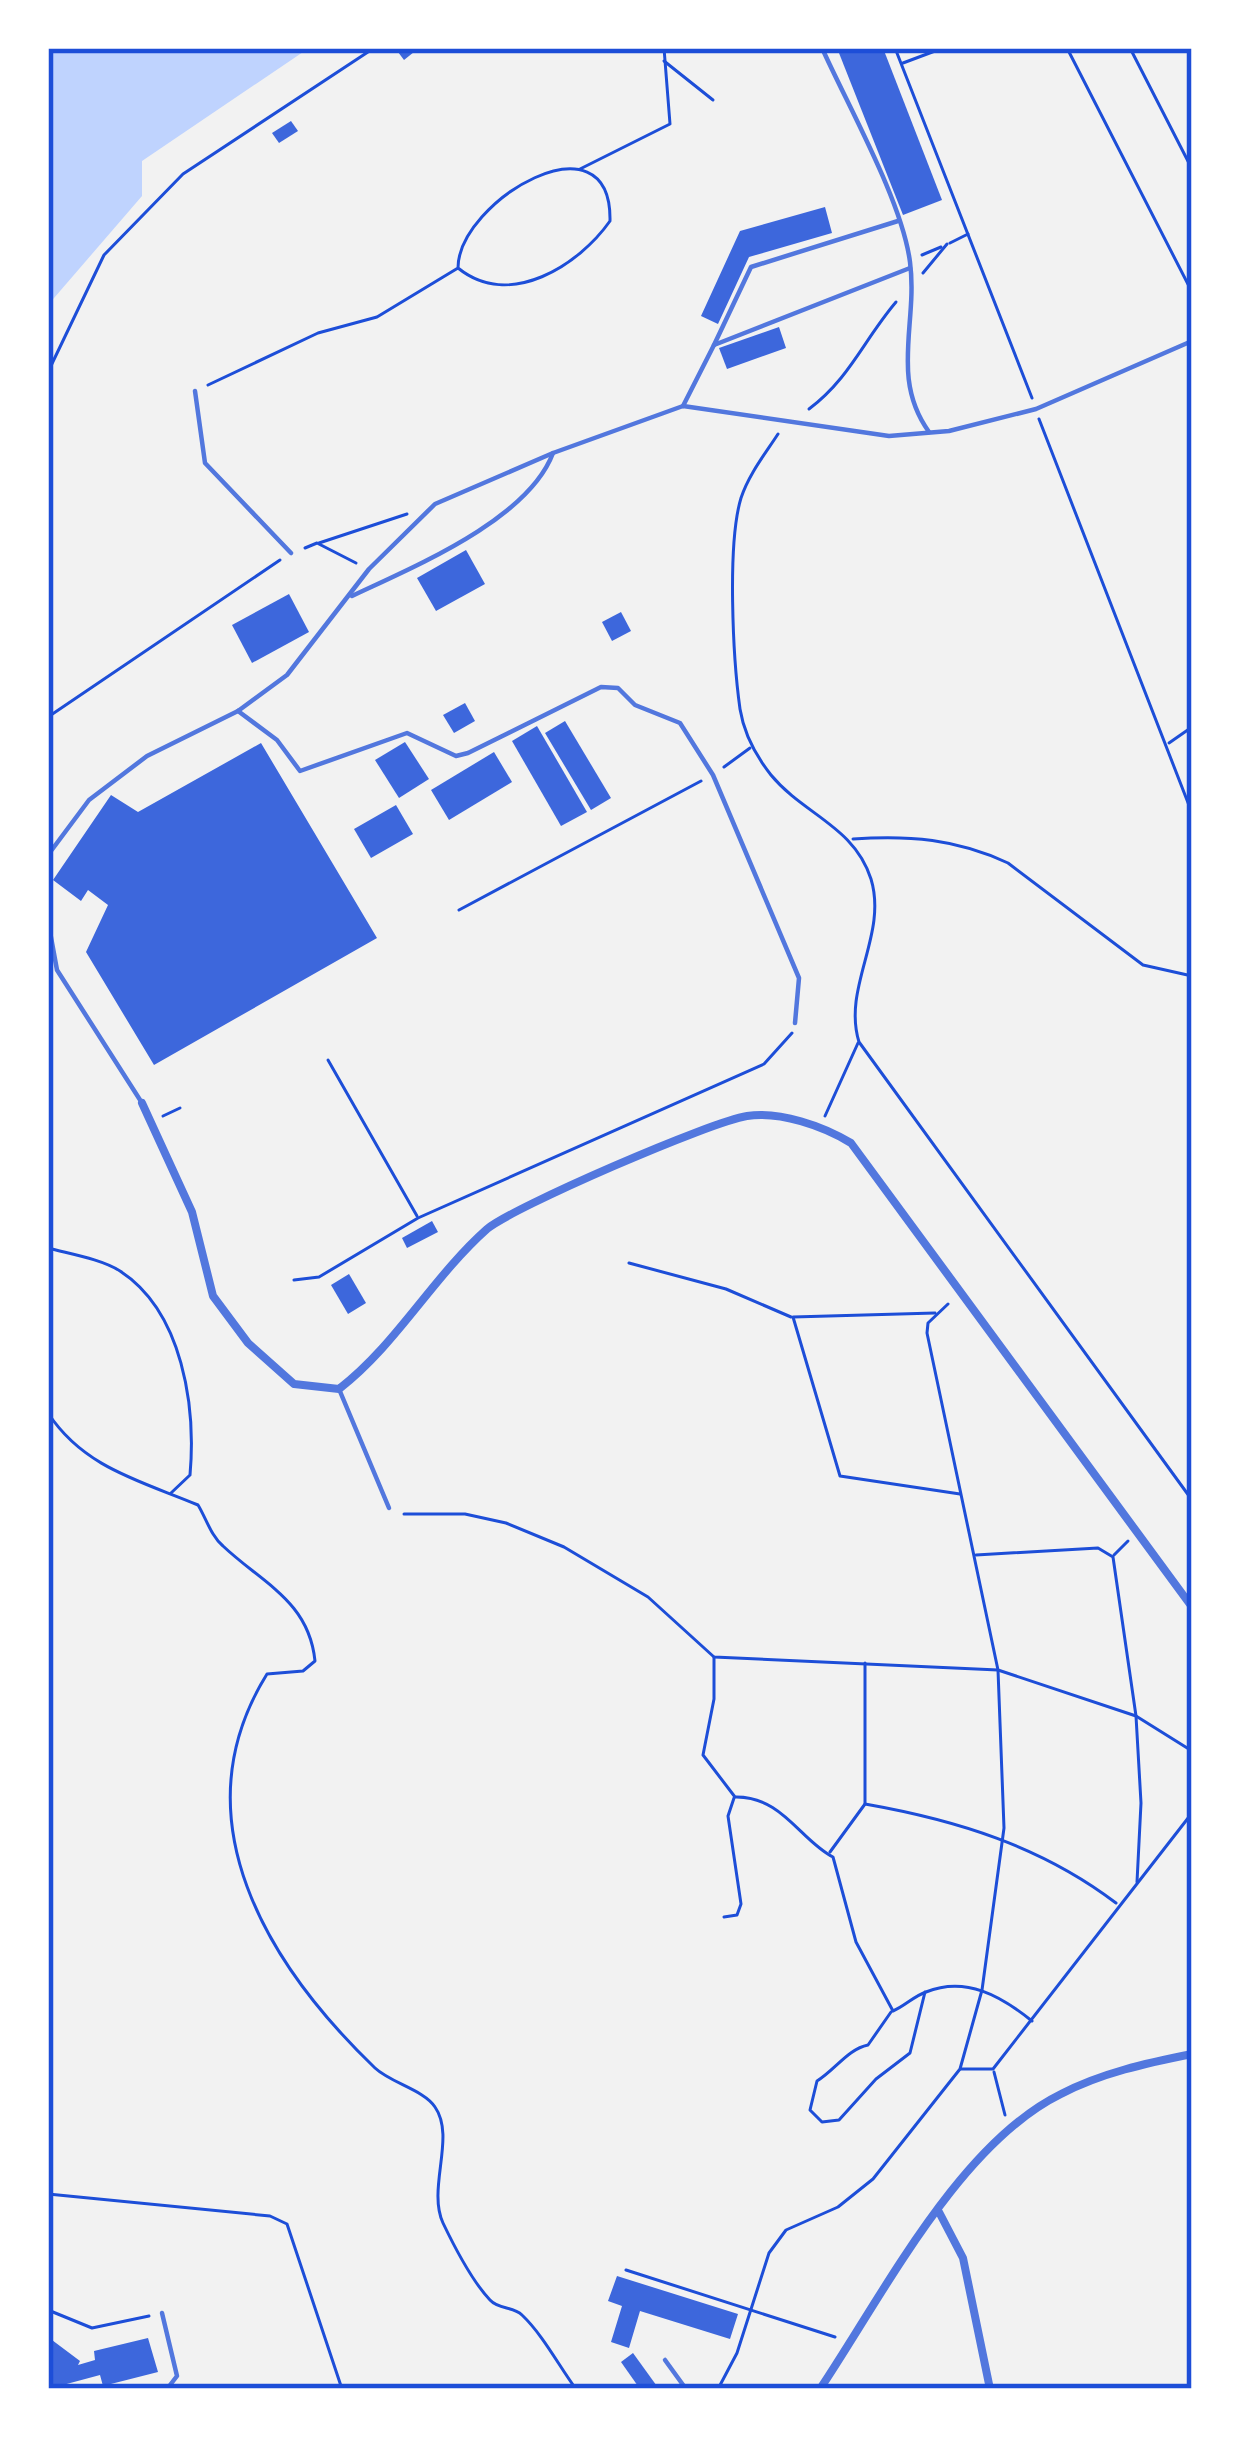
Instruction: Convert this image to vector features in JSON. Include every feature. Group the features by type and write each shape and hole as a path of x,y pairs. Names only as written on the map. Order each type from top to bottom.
{"street":[{"path":"142,1103 191,1212 213,1296 248,1343 294,1384 340,1389 388,1343 438,1274 494,1223 597,1174 747,1115 822,1126 851,1143 1192,1606"},
{"path":"820,2389 965,2171 1009,2128 1059,2094 1099,2078 1192,2054"},
{"path":"939,2212 963,2258 990,2389"}],"lane":[{"path":"823,48 899,221 910,264 906,381 912,409 929,432"},
{"path":"683,406 751,267 899,221"},
{"path":"714,345 910,264"},
{"path":"48,855 89,800 147,756 238,711 287,675 369,569 435,504 553,453 683,406 890,436 969,428 1036,409 1192,340"},
{"path":"195,391 205,463 291,553"},
{"path":"346,599 494,521 548,466 553,453"},
{"path":"238,711 277,740 300,771 407,733 456,756 468,753 601,687 618,688 635,705 680,723 713,775 799,977 795,1023"},
{"path":"48,921 57,970 142,1103"},
{"path":"340,1389 389,1508"},
{"path":"162,2312 177,2376 167,2389"},
{"path":"665,2360 686,2389"}],"path":[{"path":"48,372 104,255 183,174 374,48"},
{"path":"578,170 670,124 664,48"},
{"path":"895,48 1192,813"},
{"path":"901,64 943,48"},
{"path":"1067,48 1192,292"},
{"path":"1130,48 1192,169"},
{"path":"663,60 713,100"},
{"path":"550,168 578,170 599,182 611,201 610,220 570,265 506,285 477,280 458,268 458,254 472,233 520,182 550,168"},
{"path":"910,264 970,234"},
{"path":"946,244 869,334 844,382 791,422 752,474 735,536 740,710 752,746 782,787 851,839 875,902 854,1016 859,1042 1192,1500"},
{"path":"195,391 318,333 377,317 458,268"},
{"path":"48,717 291,553 435,504"},
{"path":"317,543 369,569"},
{"path":"1166,746 1192,727"},
{"path":"459,910 713,775 752,746"},
{"path":"851,839 905,836 984,851 1009,863 1143,965 1192,976"},
{"path":"294,1280 319,1277 418,1218 764,1064 791,1038 795,1023"},
{"path":"822,1126 859,1042"},
{"path":"328,1060 418,1218"},
{"path":"151,1122 180,1108"},
{"path":"48,1248 118,1269 162,1313 194,1425 190,1475 169,1495"},
{"path":"629,1264 726,1289 793,1318 936,1312"},
{"path":"718,2389 769,2253 782,2234 856,2196 961,2069 982,1990 1003,1839 998,1670 927,1333 936,1312 964,1292"},
{"path":"793,1318 840,1476 962,1495"},
{"path":"48,1413 68,1440 129,1481 197,1505 219,1543 292,1602 314,1649 310,1669 267,1674 240,1742 231,1813 238,1870 254,1911 305,1988 374,2067 433,2102 441,2123 437,2190 445,2226 488,2298 521,2313 576,2389"},
{"path":"389,1508 407,1515 485,1518 564,1547 648,1597 713,1657 865,1660 998,1670 1136,1715 1192,1751"},
{"path":"1113,1557 1139,1532"},
{"path":"975,1555 1098,1548 1113,1557"},
{"path":"1113,1557 1136,1715 1141,1803 1136,1882"},
{"path":"713,1657 714,1700 703,1755 735,1797"},
{"path":"829,1853 865,1804 865,1660"},
{"path":"735,1797 752,1797 788,1816 816,1851 829,1853"},
{"path":"724,1917 737,1915 741,1904 728,1816 735,1797"},
{"path":"865,1804 959,1822 1003,1839 1090,1883 1118,1905"},
{"path":"993,2069 1192,1813"},
{"path":"829,1853 856,1942 892,2011"},
{"path":"926,1992 910,2053 876,2078 839,2120 822,2122 810,2110 817,2081 838,2068 854,2048 868,2044 892,2011 926,1992 950,1984 982,1990 1032,2021"},
{"path":"961,2069 993,2069"},
{"path":"993,2069 1009,2128"},
{"path":"48,2194 270,2216 287,2224 342,2389"},
{"path":"626,2270 851,2342"},
{"path":"48,2310 92,2328 162,2312"}],"water":[{"path":"48,48 309,48 142,161 142,196 48,305"}],"building":[{"path":"395,48 419,48 404,60"},
{"path":"837,48 883,48 942,200 903,215"},
{"path":"291,121 298,131 279,143 272,133"},
{"path":"825,207 832,233 749,257 718,324 701,316 740,231"},
{"path":"779,327 786,348 727,369 719,348"},
{"path":"466,550 485,584 436,611 417,578"},
{"path":"289,594 309,632 252,663 232,625"},
{"path":"621,612 631,631 612,641 602,622"},
{"path":"465,703 475,721 454,733 443,715"},
{"path":"565,721 611,798 591,810 545,733"},
{"path":"537,726 587,812 561,826 512,741"},
{"path":"405,742 429,779 399,798 375,760"},
{"path":"261,743 377,938 154,1065 86,952 108,905 88,890 81,901 53,880 111,795 138,812"},
{"path":"494,752 512,782 449,820 431,790"},
{"path":"396,805 413,834 371,858 354,829"},
{"path":"432,1221 438,1232 407,1248 402,1238"},
{"path":"349,1274 366,1303 348,1314 331,1285"},
{"path":"617,2276 738,2314 730,2339 640,2311 629,2348 611,2342 622,2306 608,2301"},
{"path":"48,2337 80,2361 78,2365 95,2360 94,2351 148,2338 158,2372 103,2386 100,2375 48,2389"},
{"path":"633,2353 659,2389 640,2389 621,2362"}]}
